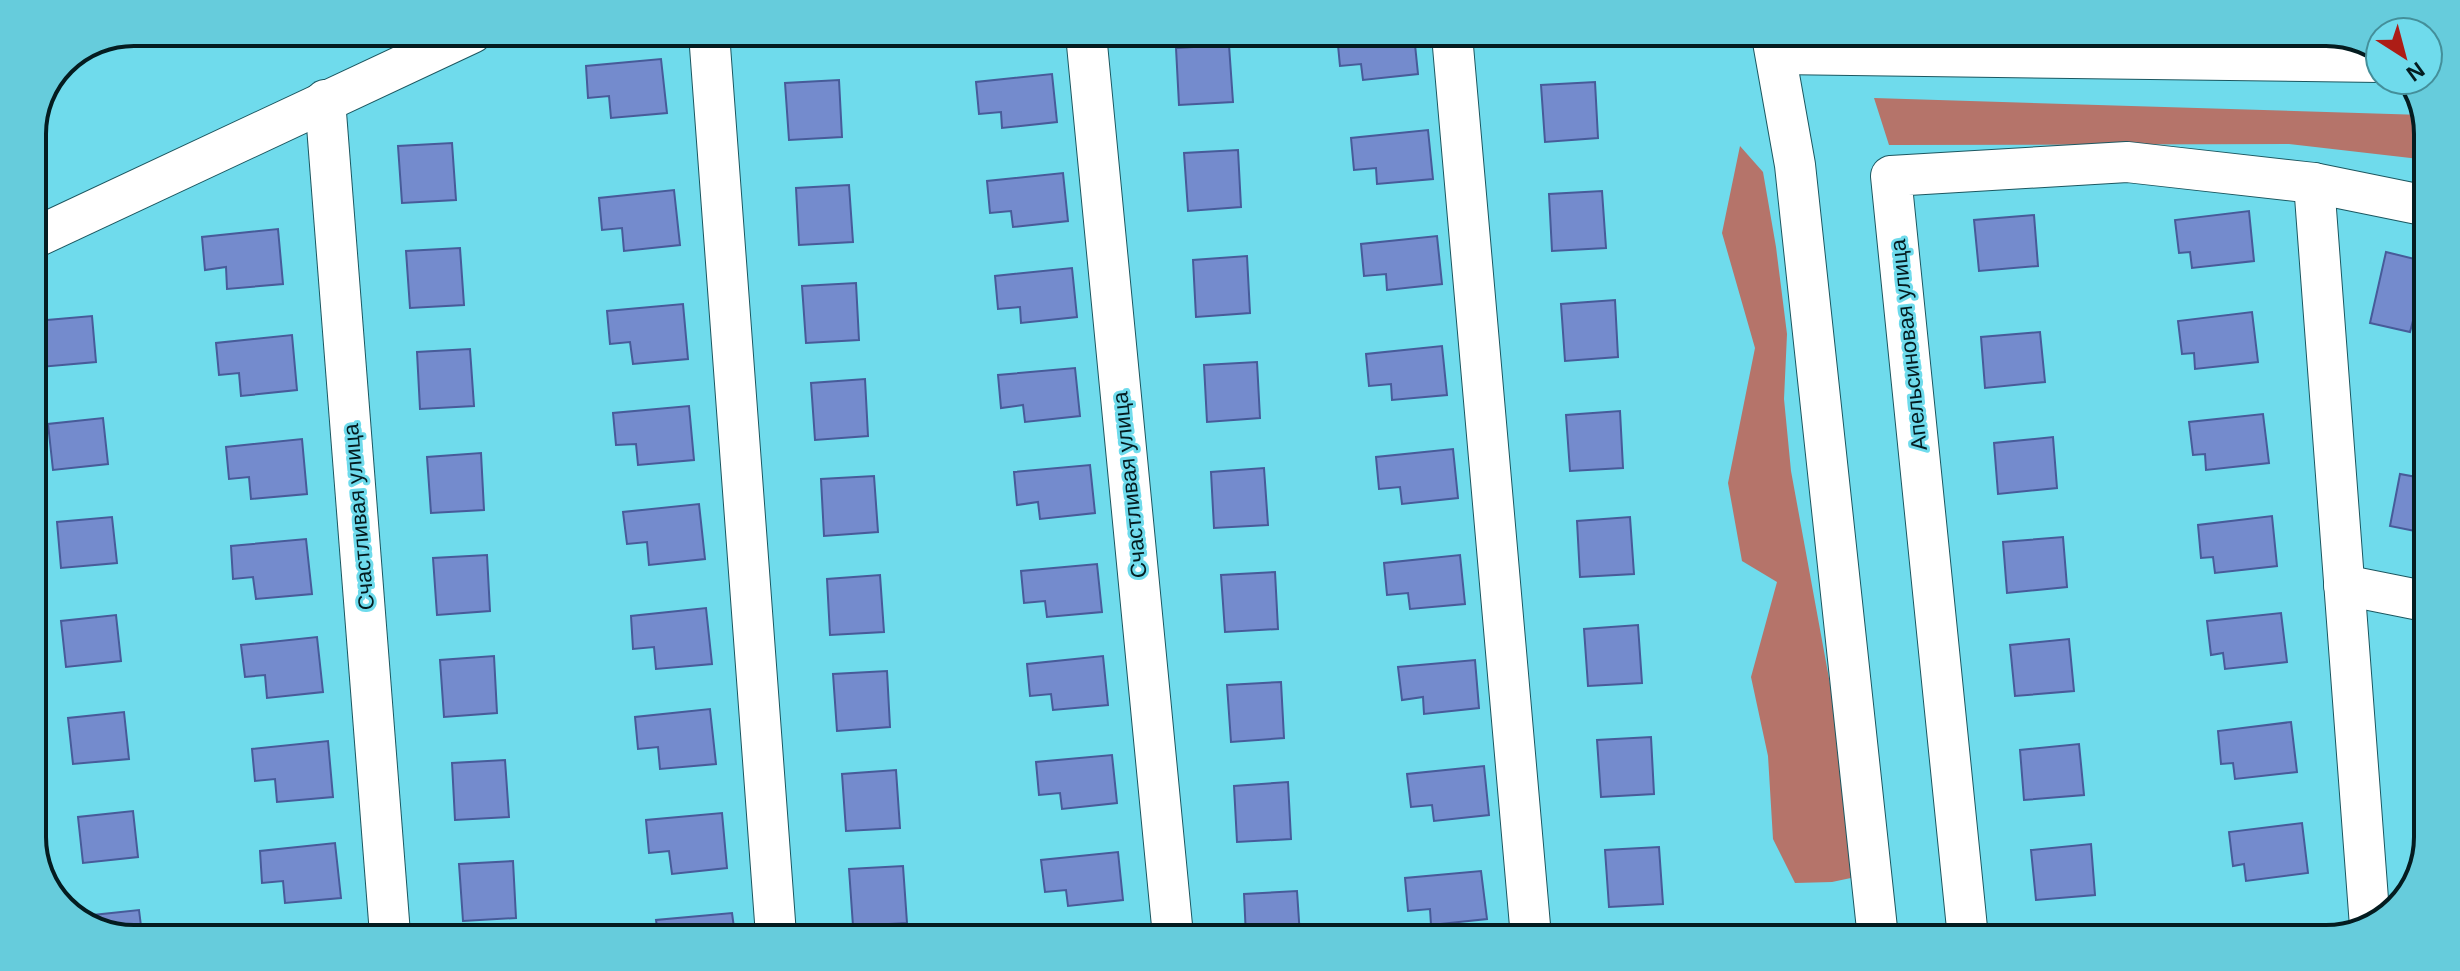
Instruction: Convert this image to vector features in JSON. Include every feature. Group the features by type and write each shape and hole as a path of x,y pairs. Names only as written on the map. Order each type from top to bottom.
{"street":[{"path":"46,232 443,46"},
{"path":"710,46 775,925"},
{"name":"Счастливая улица","path":"1087,46 1172,925"},
{"path":"1453,46 1530,925"},
{"path":"1774,46 1795,165 1877,925"},
{"path":"1810,46 2364,62"},
{"name":"Счастливая улица","path":"325,100 389,925"},
{"name":"Апельсиновая улица","path":"1967,925 1891,176 2127,162 2314,183 2414,203"},
{"path":"2314,183 2369,914"},
{"path":"2344,585 2414,599"}],"shaded area":[{"path":"1874,98 2411,115 2414,128 2414,158 2289,144 1889,145"},
{"path":"1740,146 1763,172 1776,247 1787,334 1784,399 1791,471 1865,875 1832,882 1795,883 1773,839 1768,756 1751,677 1777,582 1742,561 1728,483 1755,348 1722,233"}],"building":[{"path":"1229,46 1233,102 1179,105 1176,48"},
{"path":"1338,46 1415,46 1418,74 1363,80 1361,64 1340,66"},
{"path":"661,59 667,113 611,118 609,96 588,98 586,66"},
{"path":"1052,74 1057,122 1002,128 1001,112 979,114 976,82"},
{"path":"839,80 842,137 789,140 785,83"},
{"path":"1595,82 1598,138 1545,142 1541,85"},
{"path":"1428,130 1433,179 1377,184 1376,168 1354,170 1351,138"},
{"path":"452,143 456,200 402,203 398,146"},
{"path":"1238,150 1241,207 1188,211 1184,153"},
{"path":"1063,173 1068,221 1013,227 1011,211 990,213 987,181"},
{"path":"849,185 853,242 799,245 796,188"},
{"path":"674,190 680,245 624,251 622,228 602,230 599,198"},
{"path":"1602,191 1606,248 1552,251 1549,194"},
{"path":"2249,211 2254,261 2192,268 2190,252 2179,253 2175,220"},
{"path":"2034,215 2038,266 1979,271 1974,220"},
{"path":"278,229 283,284 227,289 226,267 205,270 202,237"},
{"path":"1437,236 1442,284 1387,290 1386,274 1364,276 1361,244"},
{"path":"460,248 464,305 410,308 406,251"},
{"path":"2386,252 2414,259 2414,317 2410,332 2370,323"},
{"path":"1247,256 1250,313 1196,317 1193,260"},
{"path":"1072,268 1077,317 1021,323 1020,307 998,309 995,276"},
{"path":"856,283 859,340 806,343 802,286"},
{"path":"1615,300 1618,357 1565,361 1561,304"},
{"path":"683,304 688,359 633,364 630,342 610,344 607,311"},
{"path":"2252,312 2258,362 2195,369 2194,353 2182,354 2178,321"},
{"path":"92,316 96,362 46,366 46,320"},
{"path":"2040,332 2045,382 1985,388 1981,337"},
{"path":"292,335 297,390 241,396 239,373 219,375 216,343"},
{"path":"1442,346 1447,395 1392,400 1391,384 1369,386 1366,354"},
{"path":"470,349 474,406 420,409 417,352"},
{"path":"1257,362 1260,418 1207,422 1204,365"},
{"path":"1075,368 1080,416 1025,422 1023,405 1001,408 998,375"},
{"path":"865,379 868,436 815,440 811,383"},
{"path":"689,406 694,460 638,465 636,444 616,445 613,413"},
{"path":"1620,411 1623,468 1570,471 1566,415"},
{"path":"2263,414 2269,463 2206,470 2205,454 2193,455 2189,422"},
{"path":"103,418 108,464 53,470 48,424"},
{"path":"2053,437 2057,488 1998,494 1994,443"},
{"path":"302,439 307,494 251,499 249,477 229,479 226,447"},
{"path":"1453,449 1458,498 1402,504 1400,487 1379,489 1376,457"},
{"path":"481,453 484,510 431,513 427,457"},
{"path":"1090,465 1095,513 1040,519 1038,502 1017,505 1014,472"},
{"path":"1264,468 1268,525 1214,528 1211,472"},
{"path":"2400,474 2414,477 2414,531 2390,526"},
{"path":"874,476 878,532 824,536 821,479"},
{"path":"699,504 705,559 649,565 647,542 627,544 623,512"},
{"path":"2272,516 2277,566 2215,573 2213,557 2201,558 2198,525"},
{"path":"112,517 117,563 61,568 57,522"},
{"path":"1630,517 1634,574 1580,577 1577,521"},
{"path":"2063,537 2067,587 2007,593 2003,542"},
{"path":"306,539 312,594 256,599 253,577 233,579 231,546"},
{"path":"487,555 490,611 437,615 433,558"},
{"path":"1460,555 1465,604 1410,609 1408,593 1387,595 1384,563"},
{"path":"1097,564 1102,612 1047,617 1045,601 1024,603 1021,571"},
{"path":"1275,572 1278,629 1225,632 1221,575"},
{"path":"880,575 884,632 830,635 827,579"},
{"path":"706,608 712,664 656,669 654,647 633,649 631,616"},
{"path":"2281,613 2287,662 2225,669 2223,653 2211,655 2207,621"},
{"path":"116,615 121,661 66,667 61,621"},
{"path":"1638,625 1642,683 1588,686 1584,629"},
{"path":"317,637 323,692 267,698 265,675 245,677 241,645"},
{"path":"2069,639 2074,691 2015,696 2010,645"},
{"path":"494,656 497,713 444,717 440,660"},
{"path":"1103,656 1108,705 1053,710 1051,694 1030,696 1027,664"},
{"path":"1475,660 1479,708 1424,714 1423,697 1402,700 1398,667"},
{"path":"887,671 890,727 837,731 833,674"},
{"path":"1281,682 1284,738 1231,742 1227,685"},
{"path":"710,709 716,764 660,769 658,747 638,749 635,717"},
{"path":"124,712 129,759 73,764 68,718"},
{"path":"2291,722 2297,772 2235,779 2233,763 2221,764 2218,731"},
{"path":"1651,737 1654,794 1601,797 1597,740"},
{"path":"328,741 333,797 277,802 275,779 255,781 252,749"},
{"path":"2079,744 2084,795 2024,800 2020,750"},
{"path":"1112,755 1117,803 1062,809 1060,793 1039,795 1036,762"},
{"path":"505,760 509,817 455,820 452,763"},
{"path":"1484,766 1489,815 1434,821 1432,805 1411,807 1407,774"},
{"path":"896,770 900,828 846,831 842,774"},
{"path":"1288,782 1291,839 1237,842 1234,786"},
{"path":"133,811 138,857 83,863 78,817"},
{"path":"722,813 727,868 672,874 669,851 649,853 646,820"},
{"path":"2302,823 2308,873 2246,881 2244,864 2233,866 2229,832"},
{"path":"335,843 341,898 285,903 283,881 262,883 260,851"},
{"path":"2091,844 2095,895 2036,900 2031,850"},
{"path":"1659,847 1663,904 1609,907 1605,850"},
{"path":"1118,852 1123,900 1068,906 1066,890 1045,892 1041,860"},
{"path":"513,861 516,918 463,921 459,864"},
{"path":"903,866 907,923 853,925 849,869"},
{"path":"1481,871 1487,919 1431,925 1430,909 1408,911 1405,878"},
{"path":"1297,891 1299,925 1245,925 1244,894"},
{"path":"139,910 141,925 122,924 93,915"},
{"path":"732,913 734,925 657,925 656,920"}]}
